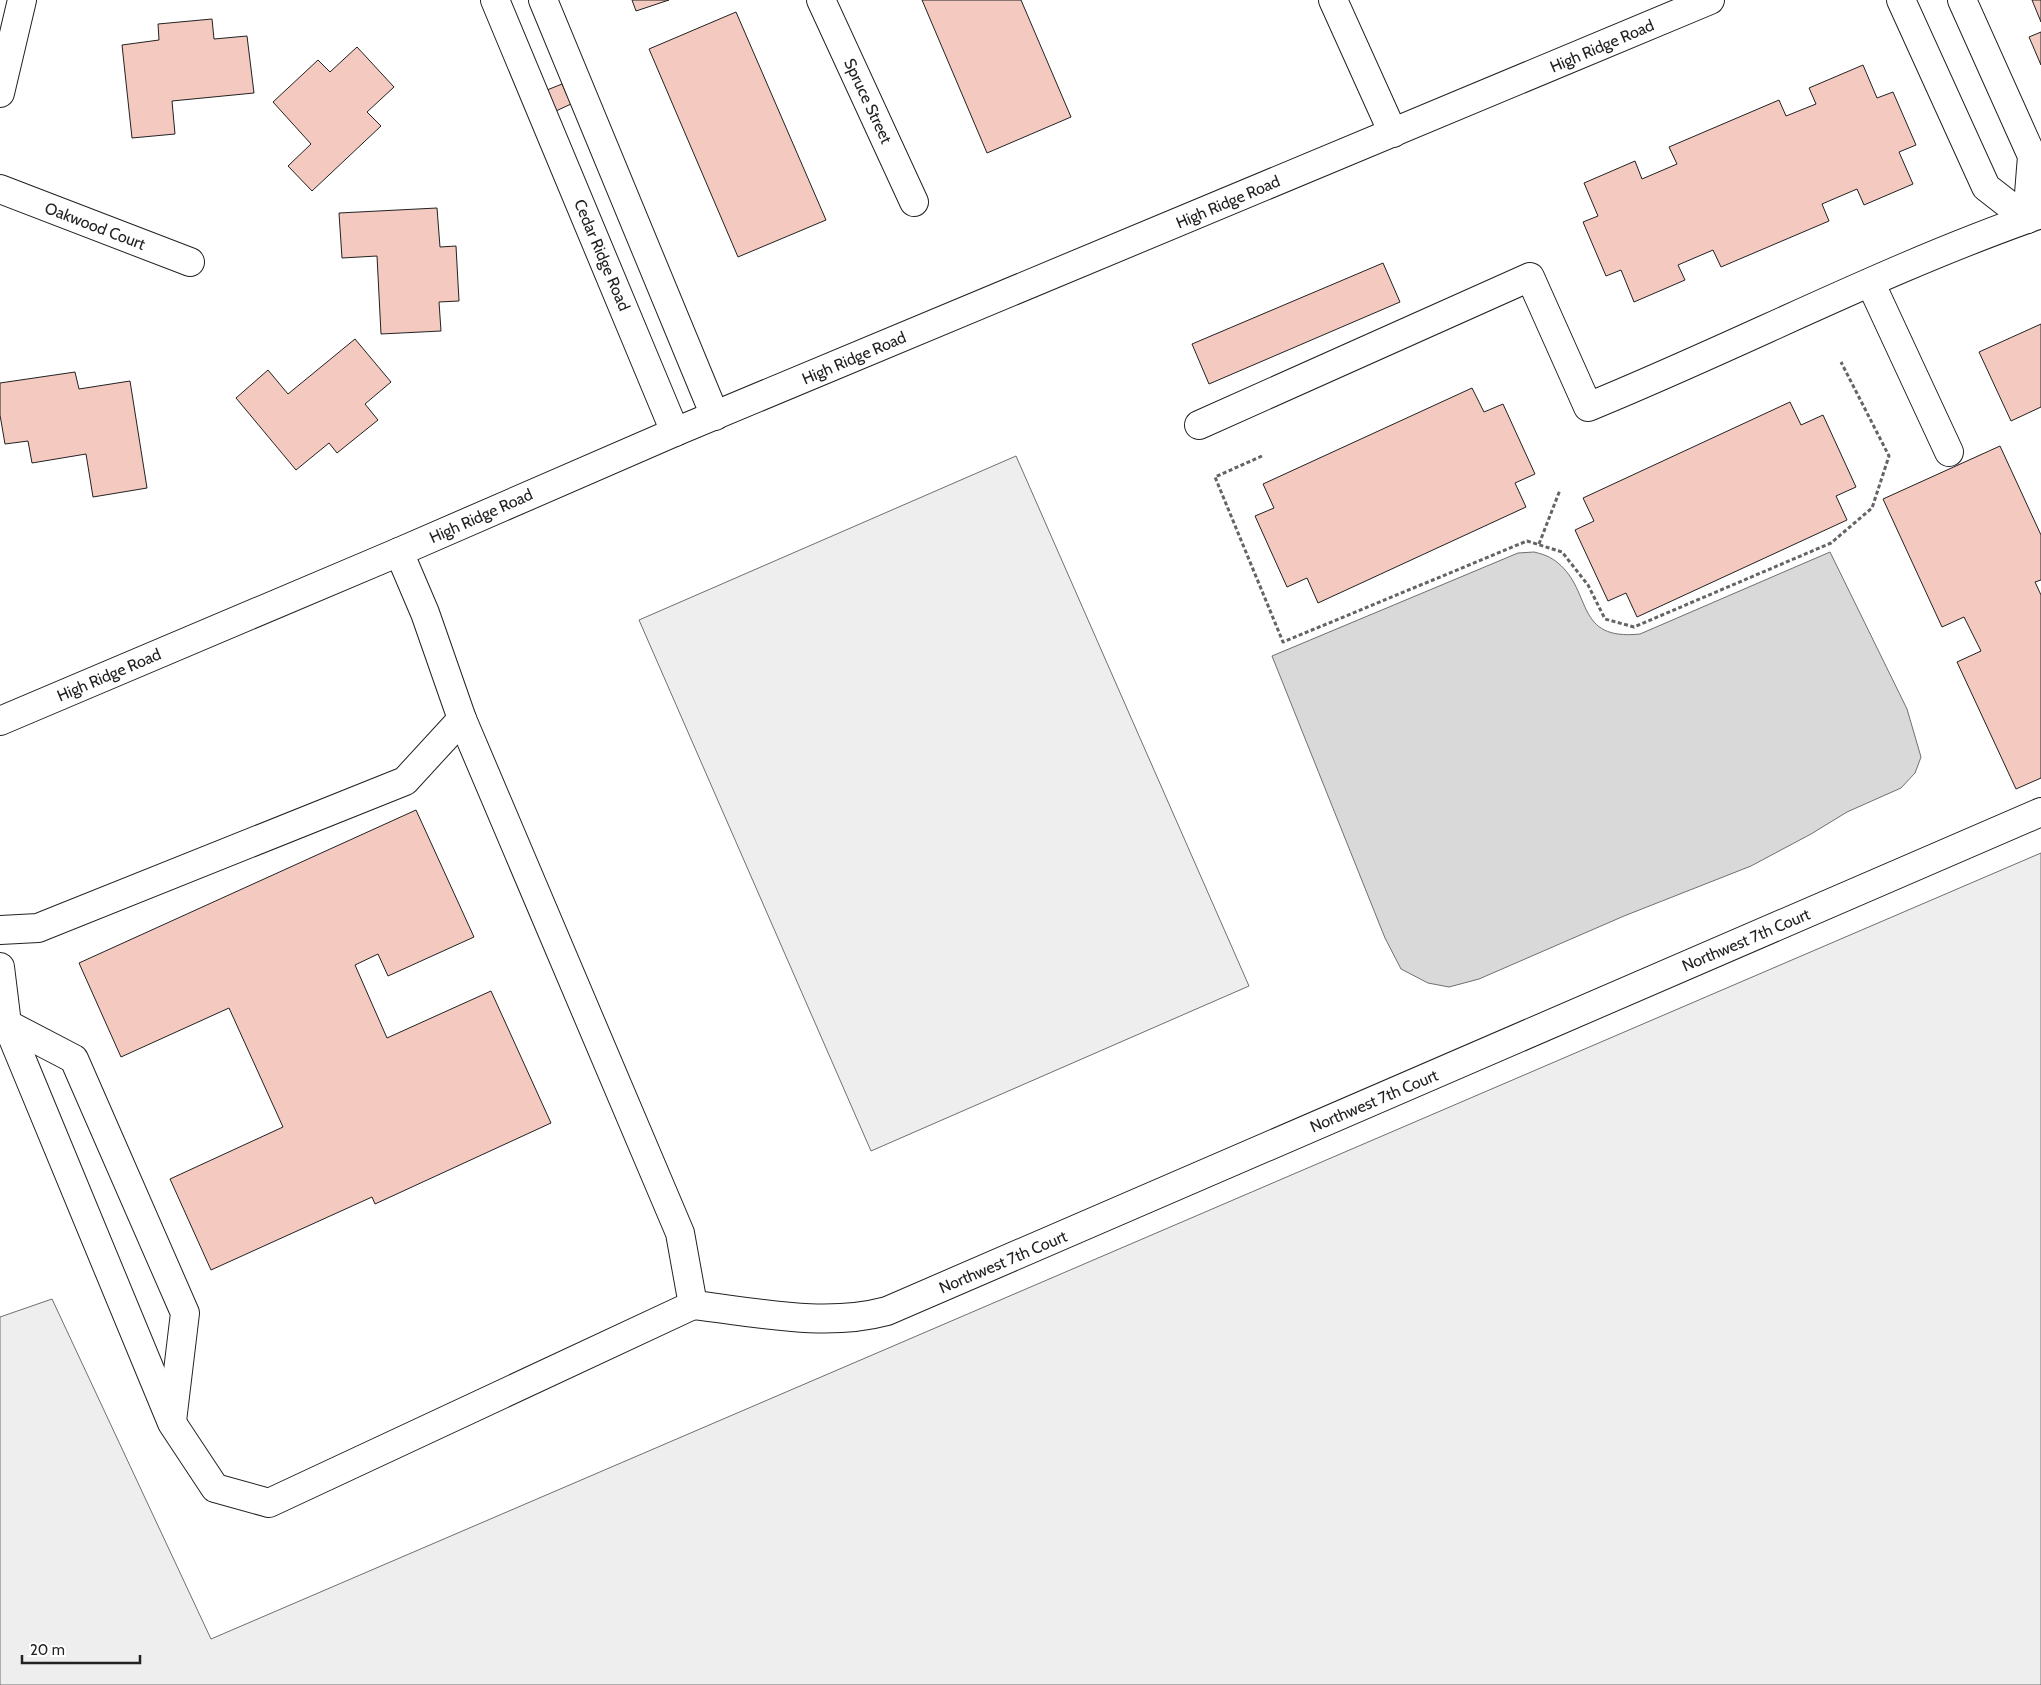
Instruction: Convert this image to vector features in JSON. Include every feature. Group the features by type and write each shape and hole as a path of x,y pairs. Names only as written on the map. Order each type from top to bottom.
{"street":[{"path":"0,92 22,0"},
{"name":"Cedar Ridge Road","path":"495,0 676,432"},
{"path":"543,0 715,416"},
{"name":"Spruce Street","path":"821,0 914,202"},
{"path":"1333,0 1393,133"},
{"name":"High Ridge Road","path":"0,721 676,432 1710,0"},
{"path":"1900,0 1986,187 2034,216"},
{"path":"1962,0 2032,156 2034,216"},
{"path":"528,79 569,63"},
{"name":"Oakwood Court","path":"0,189 190,262"},
{"path":"1198,425 1530,277 1588,407 1661,377 1944,250 2034,216"},
{"path":"1871,284 1950,452"},
{"path":"0,967 7,1024 172,1423 215,1488 269,1503 693,1305 680,1233 462,719 425,613 399,552"},
{"path":"0,930 38,928 405,781 462,719"},
{"name":"Northwest 7th Court","path":"693,1305 822,1319 868,1316 900,1306 2041,812"},
{"path":"7,1024 74,1059 185,1313 172,1423"}],"path":[{"path":"1262,456 1215,477 1283,642 1528,541 1562,552 1588,585 1605,620 1634,627 1831,543 1872,508 1889,456 1841,362"},
{"path":"1539,544 1560,490"}],"shaded area":[{"path":"1016,456 1249,986 871,1151 639,620"},
{"path":"1534,552 1553,559 1569,575 1587,612 1594,622 1604,630 1619,634 1640,634 1830,552 1907,709 1921,757 1915,773 1901,788 1847,812 1811,834 1751,866 1624,916 1479,979 1449,987 1428,983 1401,969 1385,938 1272,656 1518,553"},
{"path":"2041,853 2041,1685 0,1685 0,1317 52,1299 211,1639"}],"building":[{"path":"632,0 669,0 636,11"},
{"path":"922,0 1021,0 1071,117 987,153"},
{"path":"2032,0 2041,0 2041,22"},
{"path":"736,12 826,220 738,257 649,49"},
{"path":"212,19 214,39 247,36 254,93 172,101 175,134 132,138 122,45 159,40 158,24"},
{"path":"2041,32 2041,65 2029,37"},
{"path":"357,47 394,87 367,112 381,126 312,191 288,166 311,144 273,102 318,60 330,72"},
{"path":"1863,65 1877,98 1893,92 1916,145 1899,152 1913,184 1864,205 1857,189 1822,204 1829,221 1721,267 1713,250 1678,265 1685,280 1634,302 1621,270 1606,276 1583,222 1598,216 1584,183 1635,161 1642,179 1677,164 1669,147 1779,100 1786,116 1816,104 1809,88"},
{"path":"562,84 571,104 556,111 547,90"},
{"path":"437,208 440,247 456,246 459,301 439,302 441,331 381,334 377,256 342,258 339,213"},
{"path":"1383,263 1400,302 1209,384 1192,344"},
{"path":"2041,324 2041,407 2011,421 1979,352"},
{"path":"355,339 391,382 365,404 378,420 337,453 329,443 296,470 236,398 268,370 288,394"},
{"path":"75,372 79,389 130,381 147,488 93,497 86,454 32,463 28,441 5,444 0,415 0,383"},
{"path":"1472,388 1484,412 1503,404 1535,474 1515,483 1526,507 1318,603 1307,578 1287,587 1255,516 1274,508 1263,484"},
{"path":"1790,402 1801,425 1823,415 1856,487 1836,496 1847,520 1637,617 1626,593 1608,601 1575,530 1594,521 1583,498"},
{"path":"2000,446 2041,535 2041,580 2035,582 2041,595 2041,778 2016,789 1957,662 1981,651 1964,617 1942,627 1883,499"},
{"path":"416,810 474,937 388,976 378,954 355,965 387,1038 491,991 551,1123 375,1204 372,1197 211,1270 170,1179 283,1127 229,1008 121,1057 79,963"}]}
